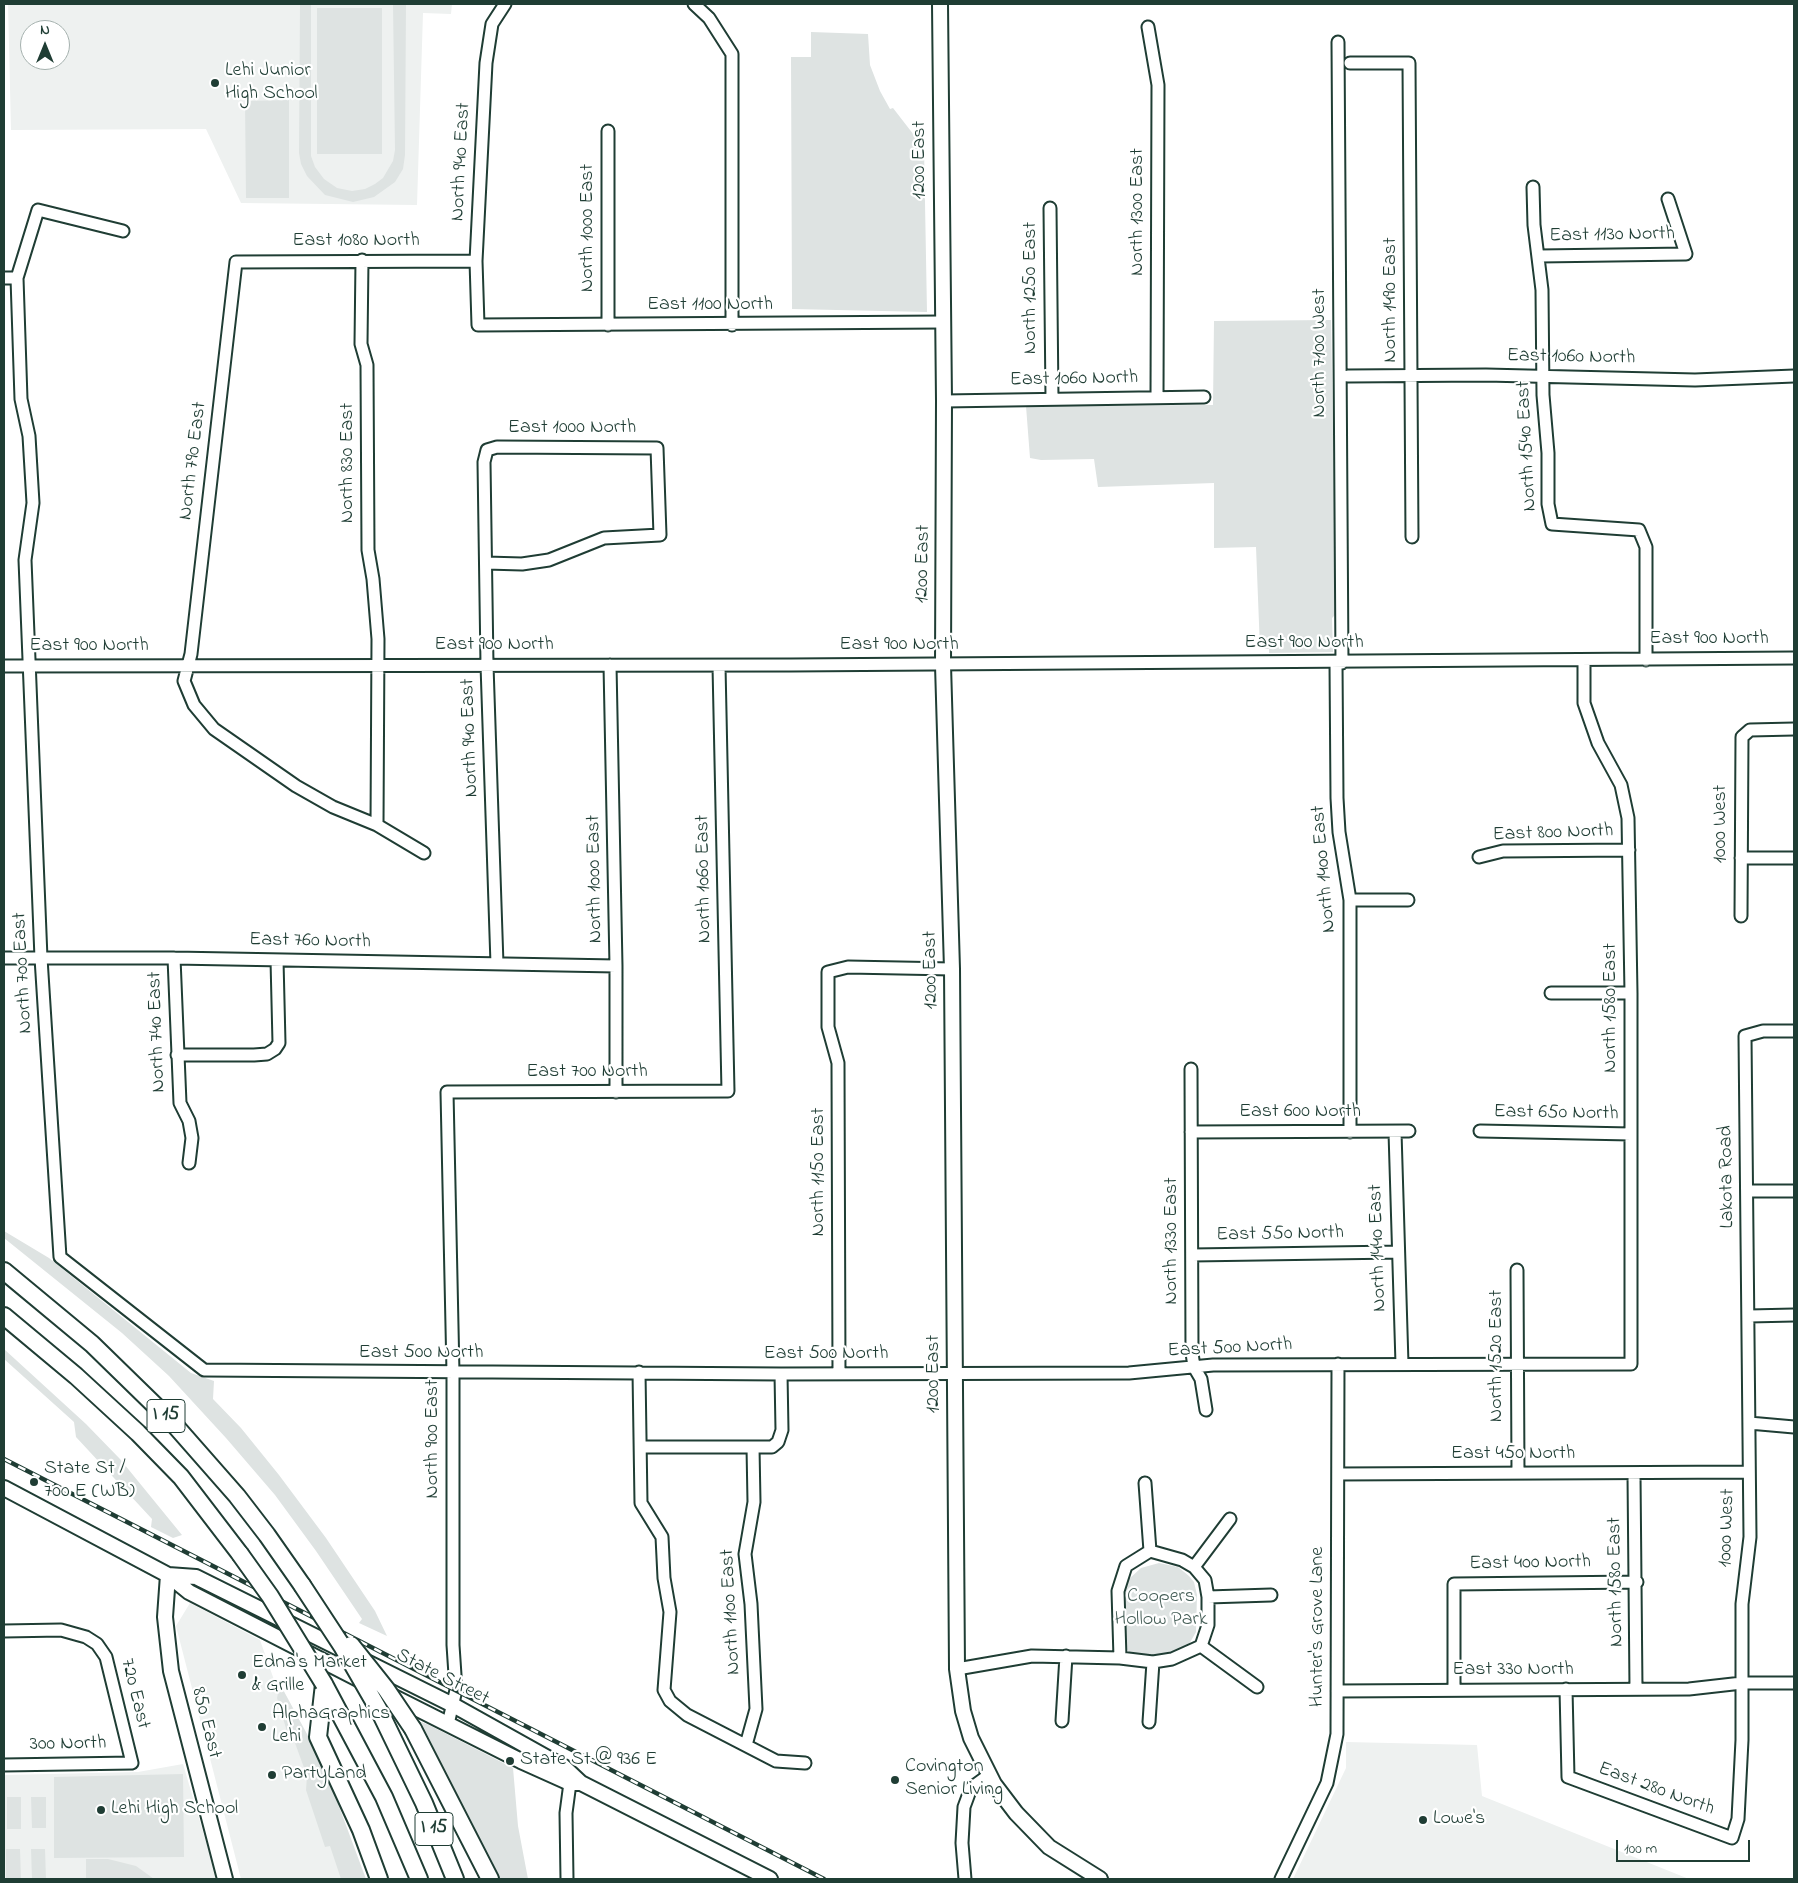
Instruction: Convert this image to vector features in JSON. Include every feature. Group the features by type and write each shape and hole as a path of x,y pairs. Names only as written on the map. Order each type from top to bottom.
{"highway":[{"name":"I 15","path":"4,1271 86,1338 172,1422 237,1496 268,1535 323,1615 380,1712 424,1803 455,1879"},
{"name":"I 15","path":"4,1316 76,1376 138,1433 181,1477 240,1554 270,1596 324,1684 384,1797 419,1879"},
{"path":"323,1615 372,1670 413,1729 490,1879"},
{"path":"324,1684 318,1737 361,1830 379,1879"}],"main road":[{"name":"1200 East","path":"940,4 944,401 943,664 952,969 957,1669 963,1711 972,1738 989,1775 1016,1813 1049,1847 1100,1879"},
{"name":"State Street","path":"4,1488 168,1575 189,1592 448,1724 576,1783 770,1879"},
{"name":"State Street","path":"168,1575 196,1577 451,1704 564,1766 576,1783"},
{"name":"850 East","path":"168,1575 165,1617 171,1671 225,1879"}],"street":[{"name":"North 940 East","path":"478,326 476,261 486,63 492,24 504,4"},
{"path":"694,4 709,18 732,54 732,325"},
{"name":"North 1300 East","path":"1148,27 1158,85 1157,397"},
{"name":"North 7100 West","path":"1338,42 1339,663"},
{"name":"North 1490 East","path":"1350,63 1409,63 1412,536"},
{"name":"North 1000 East","path":"608,131 608,325"},
{"name":"North 1540 East","path":"1533,187 1534,225 1542,290 1542,377 1548,453 1548,504 1552,524 1639,530 1646,547 1646,660"},
{"name":"East 1130 North","path":"1539,256 1686,254 1668,199"},
{"name":"North 1250 East","path":"1050,208 1052,398"},
{"name":"North 700 East","path":"60,1257 41,958 25,560 32,502 28,436 21,399 17,278 38,210 123,230"},
{"name":"North 830 East","path":"362,260 361,344 367,365 368,550 376,612 378,665 377,825"},
{"name":"East 1080 North","path":"236,262 476,261"},
{"name":"North 790 East","path":"236,262 190,665 184,681 194,705 214,730 296,786 333,807 377,825 424,853"},
{"path":"4,278 17,278"},
{"name":"East 1100 North","path":"478,326 942,322"},
{"name":"East 1060 North","path":"1348,376 1695,380 1794,376"},
{"name":"East 1060 North","path":"944,401 1204,397"},
{"name":"East 1000 North","path":"486,563 522,564 549,560 604,538 660,535 657,448 498,447 487,450"},
{"name":"North 940 East","path":"487,450 484,462 487,665 497,964"},
{"name":"East 900 North","path":"4,666 719,666 1339,663 1794,658"},
{"name":"North 1580 East","path":"1584,660 1584,704 1598,743 1621,785 1628,818 1631,993 1631,1364"},
{"name":"North 1400 East","path":"1339,663 1336,798 1339,832 1350,900 1350,1132"},
{"name":"North 1000 East","path":"610,666 616,966 616,1092"},
{"name":"North 1060 East","path":"719,666 728,1091"},
{"name":"1000 West","path":"1741,916 1742,737 1744,733 1763,729 1794,729"},
{"name":"East 800 North","path":"1479,857 1503,850 1629,850"},
{"path":"1741,858 1794,858"},
{"path":"1350,900 1408,900"},
{"name":"East 760 North","path":"4,958 174,958 616,966"},
{"name":"North 740 East","path":"174,958 180,1103 189,1122 192,1138 188,1163"},
{"path":"177,1055 254,1055 267,1054 275,1049 279,1043 277,960"},
{"name":"North 1150 East","path":"839,1374 838,1063 828,1027 828,972 848,967 952,969"},
{"path":"1551,993 1631,993"},
{"name":"Lakota Road","path":"1749,1316 1745,1036 1763,1031 1794,1031"},
{"name":"North 1330 East","path":"1191,1069 1194,1367 1201,1379 1206,1410"},
{"name":"East 700 North","path":"447,1092 728,1091"},
{"name":"North 900 East","path":"447,1092 453,1373 453,1645 456,1690 451,1704 448,1724"},
{"name":"East 600 North","path":"1191,1132 1410,1131"},
{"name":"East 650 North","path":"1480,1131 1631,1134"},
{"name":"North 1440 East","path":"1395,1132 1397,1252 1402,1364"},
{"path":"1747,1191 1794,1191"},
{"name":"East 550 North","path":"1192,1255 1397,1252"},
{"name":"East 500 North","path":"60,1257 204,1370 453,1373 1128,1373 1214,1365 1631,1364"},
{"name":"North 1520 East","path":"1517,1270 1518,1473"},
{"path":"1749,1316 1794,1315"},
{"name":"1000 West","path":"1732,1838 1738,1819 1742,1740 1742,1604 1750,1537 1749,1316"},
{"name":"Hunter's Grove Lane","path":"1281,1879 1327,1783 1337,1734 1338,1364"},
{"path":"639,1372 641,1503 662,1537 664,1578 670,1612 664,1690 670,1701 687,1715 776,1761 805,1763"},
{"path":"641,1447 772,1447 778,1442 782,1430 780,1374"},
{"path":"1749,1423 1794,1427"},
{"name":"North 1100 East","path":"746,1745 756,1709 751,1604 745,1554 754,1502 753,1447"},
{"name":"East 450 North","path":"1338,1474 1749,1472"},
{"name":"North 1580 East","path":"1634,1474 1637,1582 1636,1689"},
{"path":"1145,1483 1150,1552"},
{"path":"1194,1568 1230,1519"},
{"path":"957,1669 1032,1656 1120,1658 1153,1662 1172,1659 1201,1646 1208,1625 1208,1597 1205,1580 1194,1568 1182,1560 1150,1552 1126,1566 1118,1591 1120,1658"},
{"name":"East 400 North","path":"1454,1690 1454,1584 1637,1582"},
{"path":"1208,1597 1271,1595"},
{"name":"720 East","path":"4,1631 62,1630 97,1644 106,1657 132,1763"},
{"path":"1201,1646 1257,1687"},
{"path":"1062,1721 1066,1656"},
{"path":"1149,1722 1153,1662"},
{"name":"East 330 North","path":"1337,1691 1689,1688 1742,1683 1794,1682"},
{"name":"East 280 North","path":"1566,1689 1568,1777 1732,1838"},
{"name":"300 North","path":"4,1765 132,1763"},
{"path":"964,1879 962,1843 964,1807 971,1788 989,1775"},
{"path":"567,1879 566,1813 576,1783"}],"shaded area":[{"name":"Lehi Junior High School","path":"8,4 452,4 451,14 423,13 417,205 241,203 206,129 11,130"},
{"path":"190,1603 260,1640 344,1879 241,1879 176,1626"},
{"path":"1346,1742 1477,1745 1482,1796 1689,1879 1293,1879 1346,1768"},
{"name":"Lehi High School","path":"183,1764 217,1879 4,1879 4,1775 138,1772"}],"green space":[{"path":"300,4 311,4 311,156 315,167 324,179 337,188 352,191 365,189 375,184 383,178 393,161 395,150 393,4 406,4 405,155 403,169 395,182 374,197 353,202 325,195 307,176 301,164 299,153"},
{"path":"317,8 382,8 382,154 317,154"},
{"path":"811,32 868,34 870,65 880,91 890,109 893,108 924,148 927,312 792,309 791,57 811,57"},
{"path":"289,100 289,198 246,198 245,101"},
{"path":"1331,320 1336,614 1332,618 1333,652 1269,653 1269,649 1260,649 1256,547 1214,548 1214,483 1098,487 1094,459 1041,460 1030,458 1026,406 1213,405 1214,321"},
{"path":"4,1231 49,1258 191,1373 214,1381 213,1399 241,1428 326,1538 375,1611 387,1636 359,1623 362,1619 275,1495 169,1376 122,1333 4,1238"},
{"path":"4,1349 86,1424 120,1459 182,1535 173,1538 151,1527 152,1519 76,1437 74,1422 4,1359"},
{"name":"Coopers Hollow Park","path":"1159,1563 1178,1567 1194,1582 1197,1595 1196,1632 1188,1646 1163,1658 1131,1655 1125,1647 1126,1587 1129,1579 1141,1568"},
{"path":"280,1684 307,1734 334,1793 366,1879 341,1879 330,1846 325,1847 306,1790 307,1776 295,1743 288,1735 277,1698"},
{"path":"415,1720 427,1724 513,1768 518,1826 528,1879 495,1879"},
{"path":"183,1774 184,1857 54,1858 54,1777"},
{"path":"7,1797 21,1797 21,1829 7,1829"},
{"path":"31,1797 46,1797 46,1828 32,1828"},
{"path":"6,1849 20,1849 21,1879 6,1879"},
{"path":"31,1849 45,1849 46,1879 32,1879"},
{"path":"86,1859 108,1859 136,1866 154,1879 86,1879"}],"railway":[{"path":"4,1459 824,1879"}],"place":[{"name":"Lehi Junior High School","path":"215,83"},
{"name":"State St / 700 E (WB)","path":"34,1482"},
{"name":"Edna's Market & Grille","path":"242,1675"},
{"name":"AlphaGraphics Lehi","path":"262,1727"},
{"name":"State St @ 936 E","path":"510,1761"},
{"name":"PartyLand","path":"272,1775"},
{"name":"Covington Senior Living","path":"895,1780"},
{"name":"Lehi High School","path":"101,1810"},
{"name":"Lowe's","path":"1423,1820"}]}
